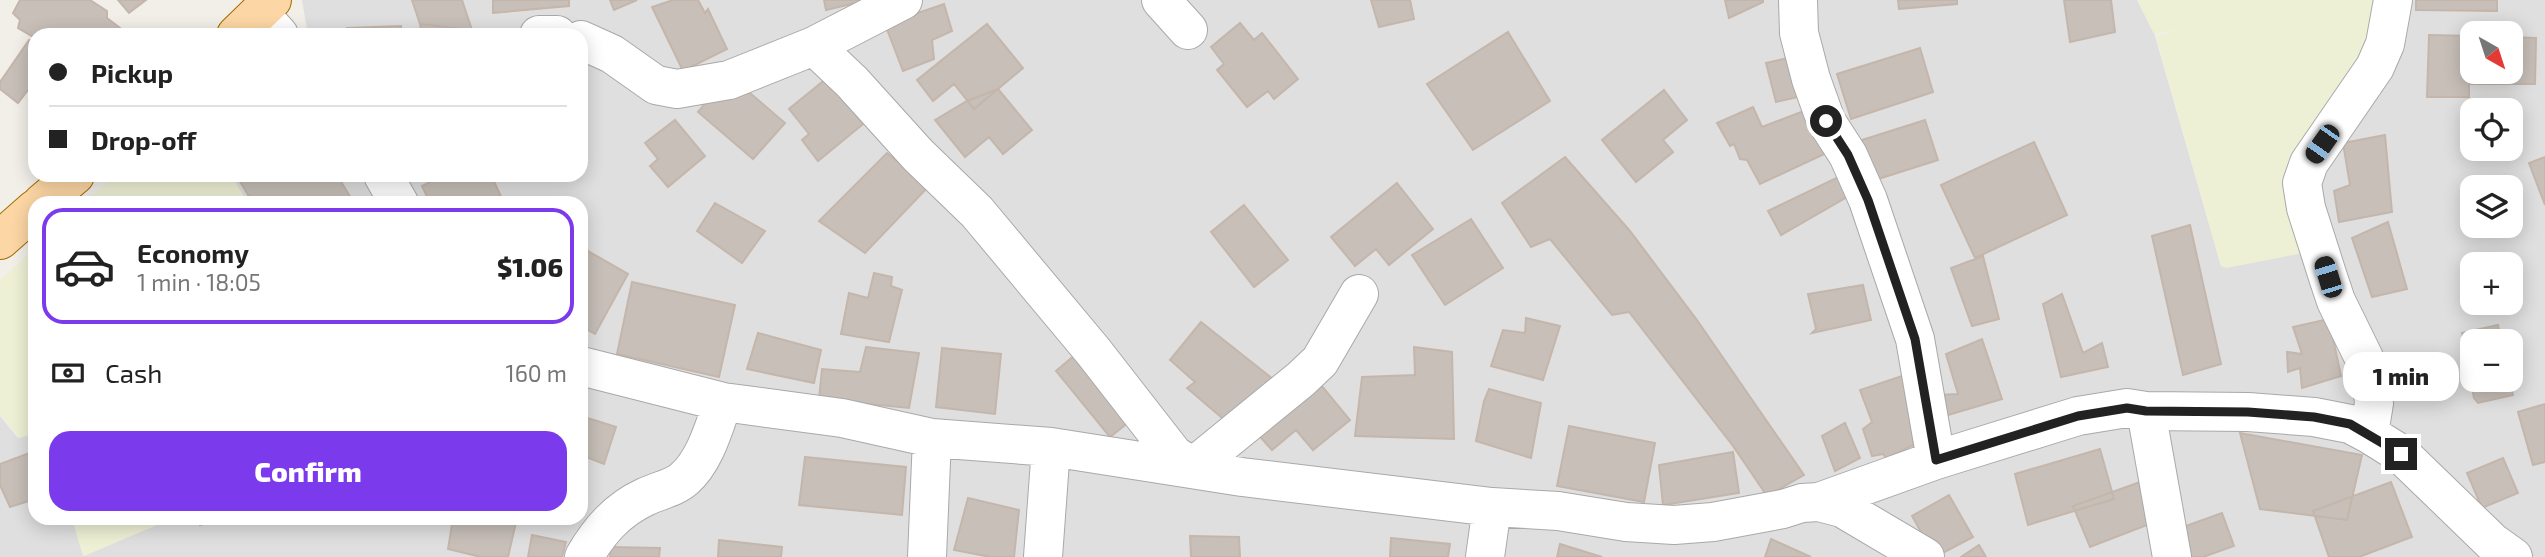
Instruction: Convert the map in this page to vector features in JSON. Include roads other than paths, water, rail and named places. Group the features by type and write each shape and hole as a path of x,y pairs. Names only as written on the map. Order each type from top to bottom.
{"main road":[{"path":"51,196 67,182"},
{"path":"0,240 28,215"}],"street":[{"path":"588,43 612,54 656,85 677,89 729,80 814,46 903,0"},
{"path":"1161,0 1188,30"},
{"path":"1798,0 1799,33 1811,79 1826,121 1848,155 1868,200 1915,339 1936,460"},
{"path":"2369,435 2374,403 2371,379 2364,358 2336,301 2306,208 2302,183 2309,163 2375,67 2385,44 2393,0"},
{"path":"814,46 852,82 918,155 978,212 1093,351 1174,455 1193,467"},
{"path":"1193,467 1320,361 1359,294"},
{"path":"588,368 723,402 842,418 932,438 1051,447 1193,467 1242,477 1492,507 1558,511 1626,522 1674,525 1713,522 1802,503 1819,502 1936,460 2078,416 2127,408 2314,417 2350,424 2401,454 2492,542 2513,557"},
{"path":"584,557 606,524 621,511 643,497 683,481 696,466 723,402"},
{"path":"2146,411 2172,557"},
{"path":"927,557 932,438"},
{"path":"1043,557 1051,447"},
{"path":"1819,502 1842,508 1925,557"},
{"path":"1485,557 1492,507"}]}
